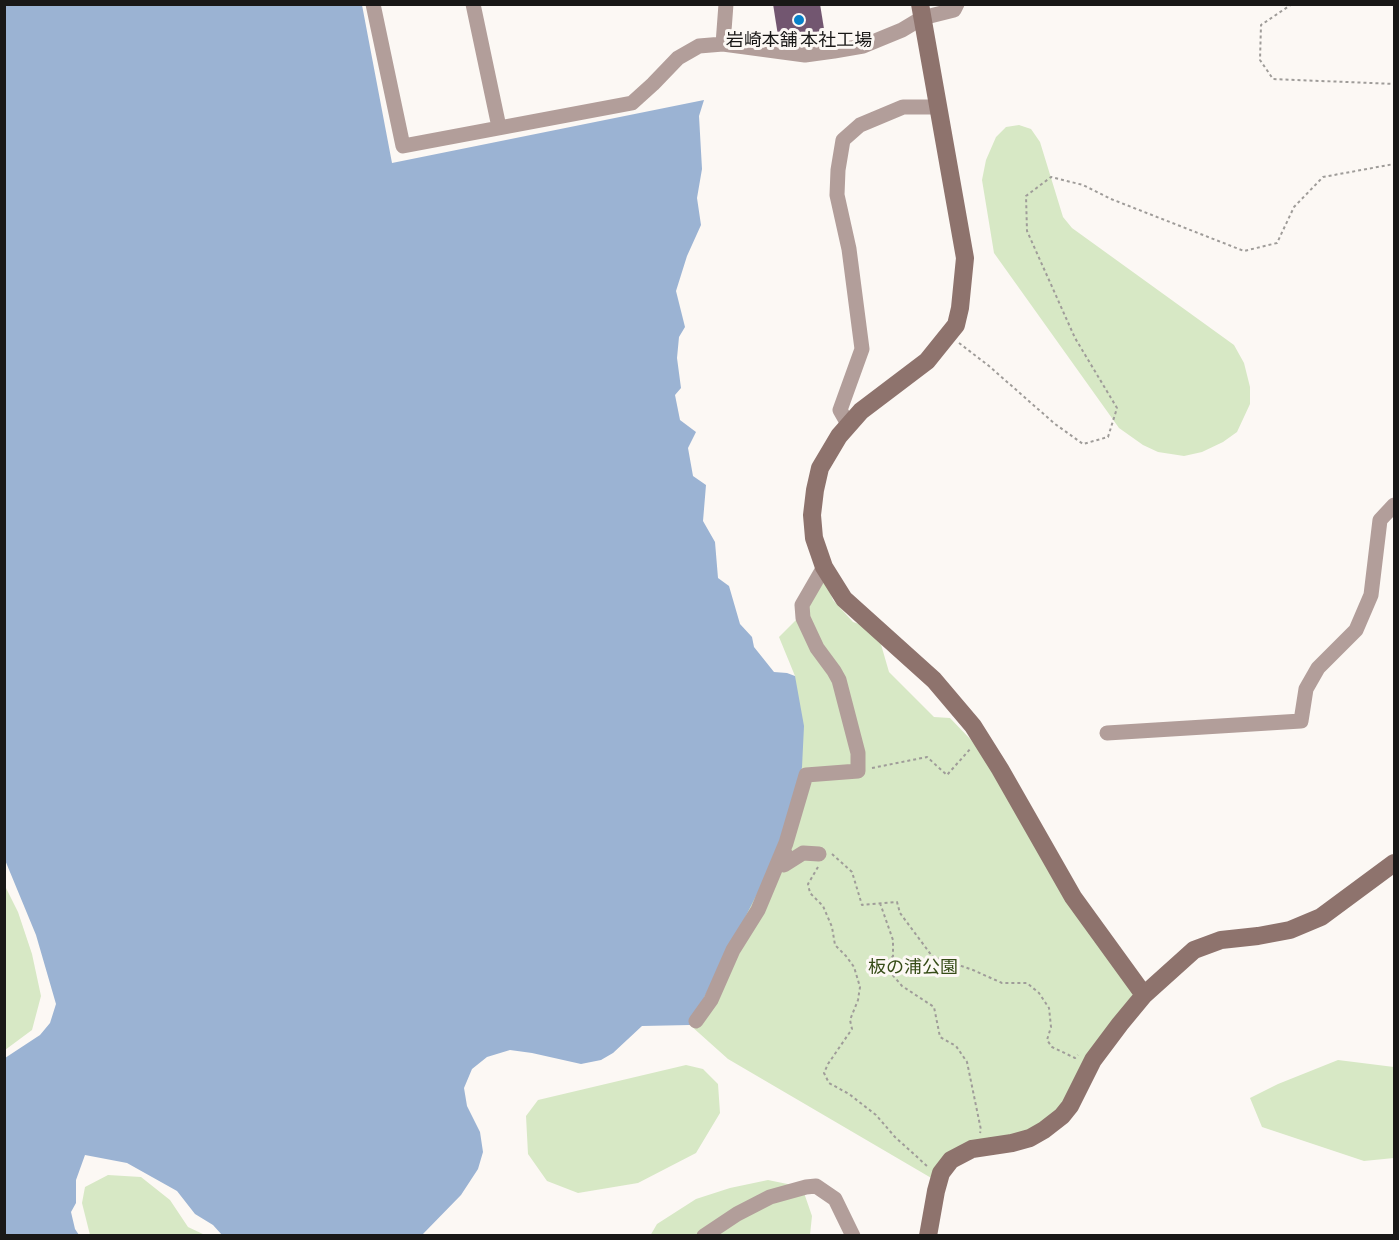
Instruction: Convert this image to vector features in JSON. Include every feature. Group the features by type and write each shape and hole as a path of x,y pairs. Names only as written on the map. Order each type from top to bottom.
{"street":[{"path":"373,4 403,146 632,103 678,58 699,46 723,44 805,55 863,46 902,30 921,11 954,10 957,4"},
{"path":"473,4 499,127"},
{"path":"723,44 726,4"},
{"path":"921,11 965,258 956,325 927,361 861,411 839,436 820,468 812,515 814,538 824,567 844,599 933,680 956,705 980,738 1073,897 1144,995"},
{"path":"849,424 840,410 862,350 849,249 837,195 843,140 860,125 903,107 938,107"},
{"path":"1107,733 1301,721 1306,689 1318,668 1356,630 1371,595 1380,520 1395,505"},
{"path":"696,1021 711,1000 733,950 758,910 786,843 806,775 858,771 858,753 838,680 817,648 803,618 802,604 824,567"},
{"path":"786,843 784,865 803,854 819,854"},
{"path":"928,1236 941,1173 951,1160 972,1149 1030,1138 1062,1116 1070,1106 1093,1060 1144,995 1194,950 1221,940 1290,930 1321,917 1395,863"},
{"path":"705,1236 737,1214 770,1197 816,1186 835,1199 853,1236"}],"path":[{"path":"1292,4 1261,25 1260,60 1273,79 1395,84"},
{"path":"949,335 989,366 1055,424 1083,444 1108,436 1118,408 1075,338 1027,231 1026,196 1051,177 1083,185 1111,199 1244,251 1277,243 1294,207 1323,177 1395,164"},
{"path":"858,771 927,757 947,774 980,738"},
{"path":"941,1173 930,1168 895,1137 876,1114 849,1094 829,1083 824,1073 852,1029 850,1020 858,1000 860,987 854,967 835,945 832,927 823,906 810,893 808,884 822,862 819,854 832,855 852,872 862,905 897,902 900,913 932,956 1002,983 1027,984 1039,993 1049,1008 1050,1027 1047,1040 1052,1047 1075,1058 1082,1050"},
{"path":"880,903 893,940 893,956 887,963 890,972 902,986 934,1006 940,1037 956,1046 967,1062 981,1130 972,1149"}],"green space":[{"path":"1019,125 1031,129 1040,142 1063,217 1072,228 1234,345 1244,363 1250,387 1250,404 1237,432 1223,442 1202,452 1184,456 1158,452 1143,445 1119,428 994,253 982,180 986,160 996,137 1006,127"},
{"name":"板の浦公園","path":"822,578 833,600 853,622 862,625 880,641 889,672 934,717 950,718 974,743 1133,994 1063,1103 1040,1126 996,1140 933,1179 728,1059 690,1025 795,676 779,637 802,614"},
{"path":"5,886 18,912 32,954 41,996 32,1030 5,1050"},
{"path":"1338,1060 1394,1067 1394,1158 1364,1161 1262,1127 1250,1098"},
{"path":"686,1065 703,1069 718,1084 720,1113 696,1153 638,1183 578,1193 547,1181 528,1154 526,1116 538,1100"},
{"path":"108,1175 141,1177 170,1200 188,1227 205,1235 90,1235 82,1203 85,1187"},
{"path":"768,1180 802,1187 812,1216 810,1235 650,1236 657,1224 696,1199 730,1188"}],"water":[{"path":"5,5 362,5 392,163 704,100 699,116 702,169 697,198 701,225 687,256 676,291 685,327 679,337 677,358 681,388 675,395 680,420 696,432 688,448 693,476 706,485 703,521 715,542 718,578 729,586 740,624 752,637 754,647 774,672 795,676 804,726 802,767 796,796 777,855 690,1025 642,1026 613,1053 601,1060 581,1064 510,1050 487,1057 472,1069 464,1088 467,1106 480,1132 483,1152 478,1169 461,1195 422,1235 222,1235 213,1225 195,1214 177,1191 127,1163 85,1155 76,1180 76,1203 71,1212 75,1229 79,1235 5,1236 5,1058 40,1035 50,1023 56,1004 36,935 5,860"}],"building":[{"name":"岩崎本舗 本社工場","path":"773,4 820,4 825,35 779,42"}],"place":[{"name":"岩崎本舗 本社工場","path":"799,20"}]}
